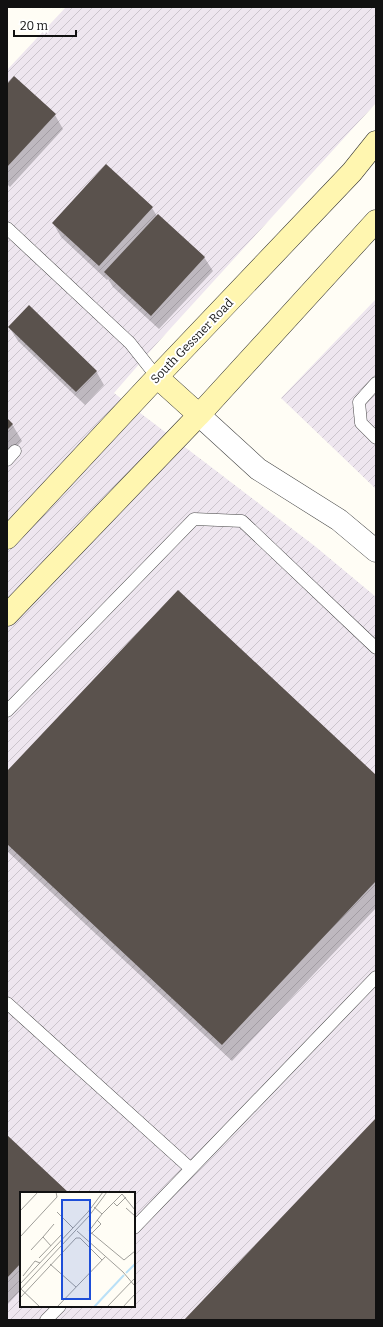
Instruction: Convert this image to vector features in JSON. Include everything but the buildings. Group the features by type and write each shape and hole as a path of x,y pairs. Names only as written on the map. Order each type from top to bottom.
{"main road":[{"name":"South Gessner Road","path":"7,538 157,376 352,172 376,142"},
{"path":"7,615 199,415 376,221"},
{"path":"157,376 199,415"}],"street":[{"path":"199,415 258,469 340,520 376,550"}],"lane":[{"path":"7,228 130,343 157,376"},
{"path":"376,383 359,402 361,423 376,438"},
{"path":"7,711 194,519 242,521 375,644"},
{"path":"135,1227 376,976"},
{"path":"7,1004 191,1169"},
{"path":"46,1320 59,1307"}],"shaded area":[{"path":"66,7 376,7 376,103 160,340 114,393 316,547 376,597 376,1320 7,1320 7,70"},
{"path":"376,299 376,489 281,398"}]}
